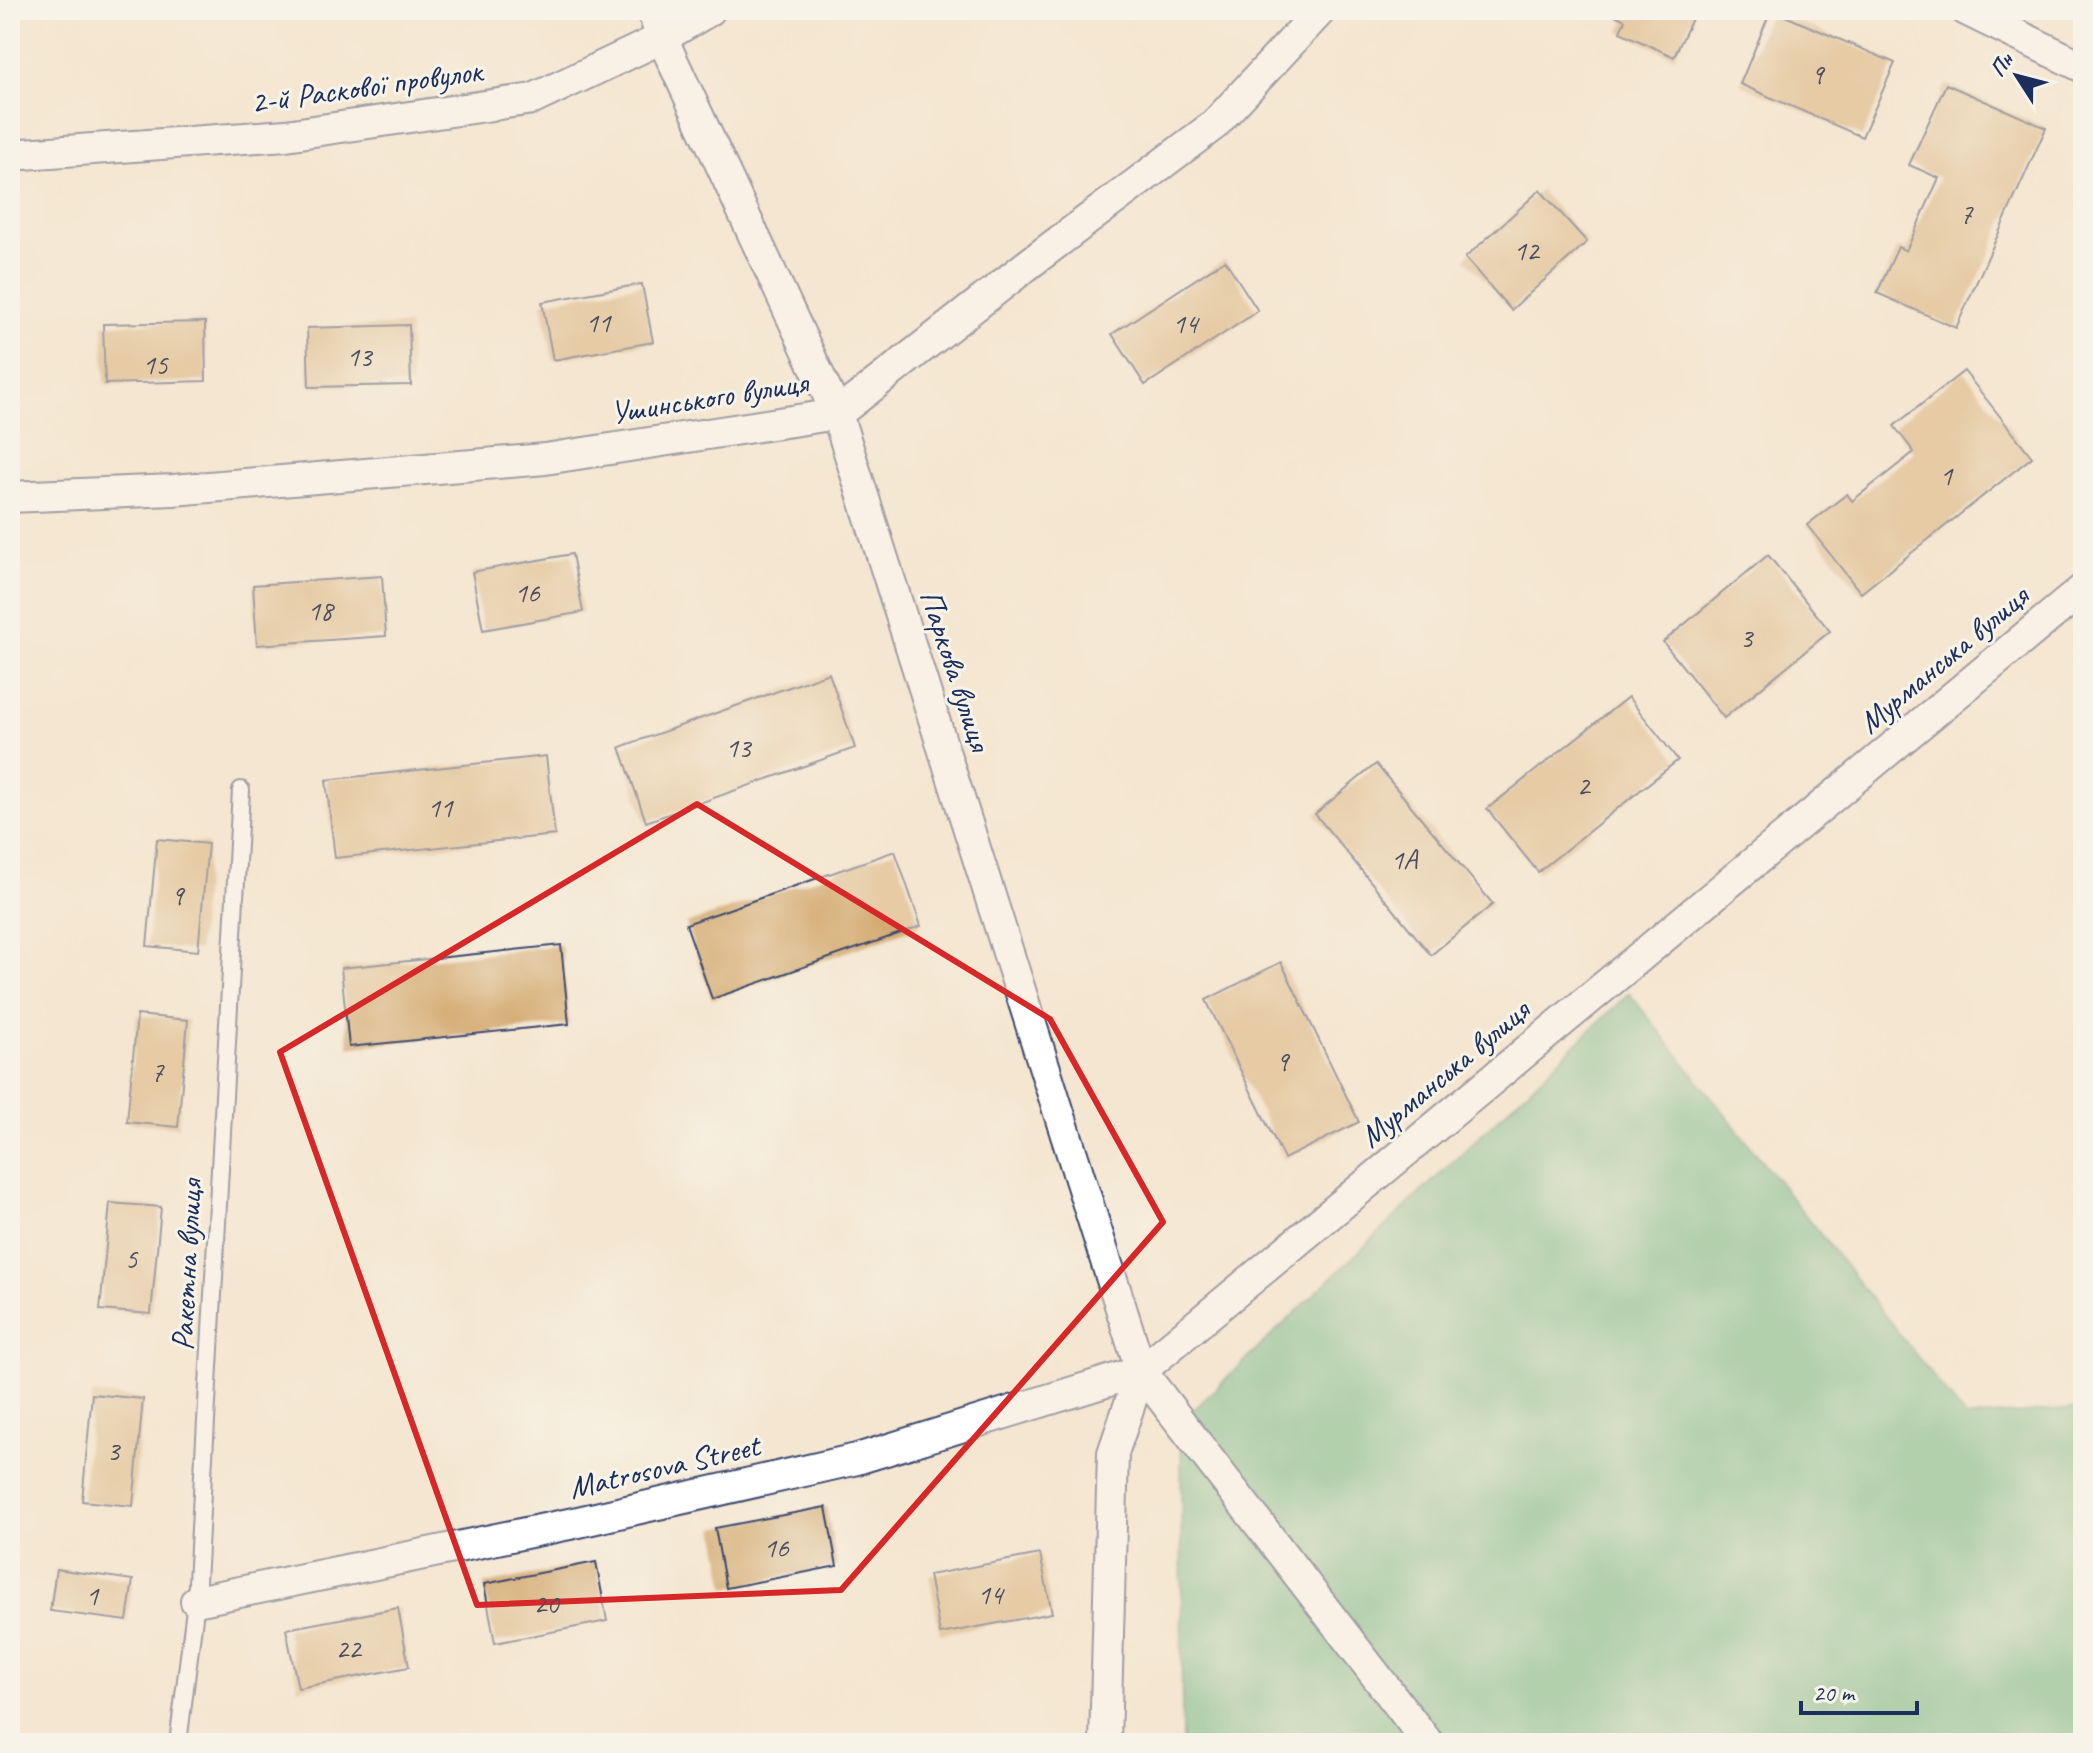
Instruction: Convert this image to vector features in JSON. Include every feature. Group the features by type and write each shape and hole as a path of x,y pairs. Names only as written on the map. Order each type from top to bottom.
{"street":[{"name":"2-й Раскової провулок","path":"10,155 286,135 533,99 657,24 710,10"},
{"name":"Ушинського вулиця","path":"10,497 173,490 545,459 837,414 1030,263 1214,125 1321,10"},
{"path":"1966,10 2083,67"},
{"name":"Паркова вулиця","path":"657,24 837,414 1141,1371"},
{"name":"Мурманська вулиця","path":"1141,1371 2083,589"},
{"path":"1105,1743 1113,1453 1141,1371"},
{"path":"1141,1371 1428,1743"},
{"name":"Matrosova Street","path":"196,1601 574,1523 857,1459 1141,1371"}],"lane":[{"name":"Ракетна вулиця","path":"178,1743 196,1601 241,790"}],"highlighted area":[{"path":"697,804 1050,1019 1163,1222 841,1590 477,1605 280,1052"}],"green space":[{"path":"1629,993 1966,1418 2083,1408 2083,1743 1182,1743 1181,1422"}],"building":[{"path":"1605,10 1696,10 1674,57 1620,32 1625,20"},
{"path":"1771,10 1895,63 1862,137 1740,84"},
{"path":"1946,84 2046,128 1956,328 1877,293 1898,247 1906,251 1939,178 1909,165"},
{"path":"1540,190 1587,242 1511,310 1465,258"},
{"path":"1225,260 1258,311 1145,385 1112,334"},
{"path":"642,284 653,342 553,360 542,302"},
{"path":"17,322 18,381 10,382 10,323"},
{"path":"205,322 206,381 105,384 103,324"},
{"path":"409,325 411,385 309,387 307,328"},
{"path":"1964,371 2032,457 1861,593 1807,525 1847,494 1852,501 1914,452 1894,426"},
{"path":"572,554 583,612 483,630 472,572"},
{"path":"1768,555 1830,631 1724,718 1663,642"},
{"path":"382,576 386,636 257,645 253,585"},
{"path":"829,673 855,748 646,822 620,747"},
{"path":"1628,697 1678,760 1538,872 1487,809"},
{"path":"546,756 555,835 335,858 326,780"},
{"path":"1376,764 1493,904 1431,955 1315,814"},
{"path":"157,839 208,844 198,951 147,946"},
{"path":"895,851 921,926 712,999 686,924"},
{"path":"561,945 569,1024 349,1047 341,968"},
{"path":"1281,962 1359,1122 1284,1159 1206,1000"},
{"path":"137,1015 188,1020 178,1127 127,1122"},
{"path":"110,1203 161,1207 151,1314 100,1310"},
{"path":"92,1394 143,1399 133,1506 82,1501"},
{"path":"826,1507 837,1566 726,1588 715,1528"},
{"path":"1040,1554 1052,1613 940,1634 929,1575"},
{"path":"596,1562 607,1621 495,1643 484,1584"},
{"path":"56,1569 133,1580 127,1621 50,1611"},
{"path":"398,1608 409,1667 298,1688 286,1629"}]}
